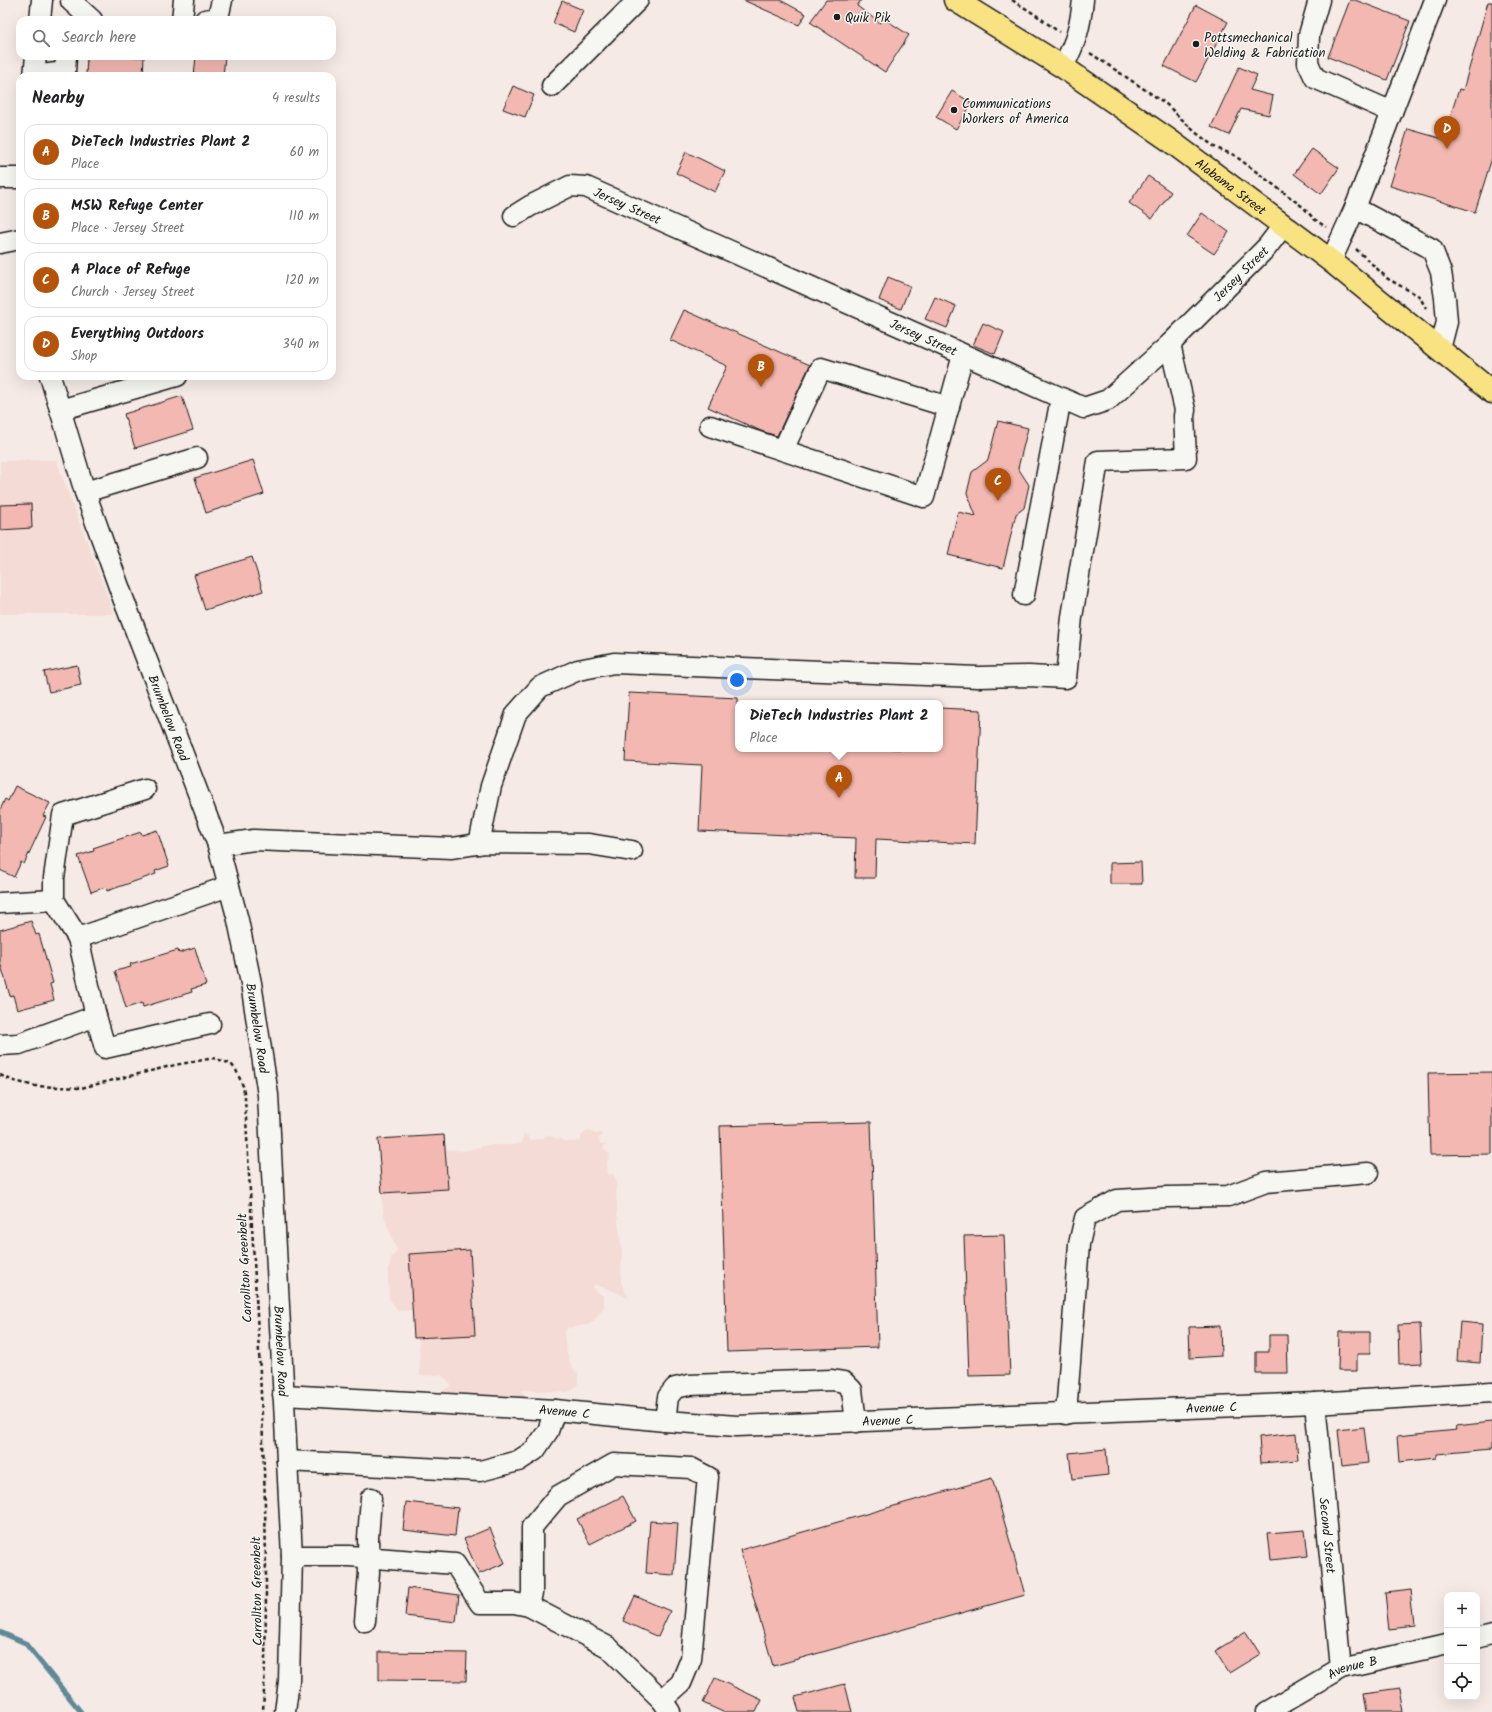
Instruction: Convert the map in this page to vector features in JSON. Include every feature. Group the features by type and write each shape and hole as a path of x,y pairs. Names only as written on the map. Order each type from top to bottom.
{"main road":[{"name":"Alabama Street","path":"955,0 1063,67 1169,140 1283,226 1442,339 1492,392"}],"street":[{"path":"40,16 42,0"},
{"path":"66,0 87,16"},
{"path":"182,16 184,0"},
{"path":"552,86 638,0"},
{"path":"1063,67 1075,43 1081,25 1083,0"},
{"path":"1319,0 1309,34 1308,63 1315,78 1392,112"},
{"path":"1332,261 1355,208 1435,0"},
{"path":"34,72 36,60"},
{"path":"65,72 66,60"},
{"path":"0,178 16,178"},
{"name":"Jersey Street","path":"514,216 530,206 570,186 586,187 1084,408 1108,400 1170,344 1267,247 1283,226"},
{"path":"1355,208 1432,249 1441,272 1447,322 1442,339"},
{"path":"0,243 16,240"},
{"path":"479,844 491,786 516,714 540,686 578,670 614,664 978,677 1029,676 1066,678 1072,617 1098,461 1186,458 1185,410 1170,344"},
{"path":"710,426 924,497 963,355"},
{"path":"783,450 822,368 949,407"},
{"name":"Brumbelow Road","path":"51,380 85,492 126,606 218,845 251,983 268,1094 292,1556 289,1680 285,1712"},
{"path":"60,410 163,380"},
{"path":"1024,595 1061,398"},
{"path":"85,492 197,458"},
{"path":"145,789 63,815 54,878 54,900 78,938 105,1048 210,1024"},
{"path":"218,845 254,840 452,848 479,844 589,844 632,851"},
{"path":"78,938 229,886"},
{"path":"0,903 54,900"},
{"path":"0,1045 19,1044 96,1016"},
{"path":"1066,1414 1079,1244 1085,1218 1117,1200 1228,1196 1266,1182 1368,1173"},
{"path":"665,1421 668,1397 675,1388 689,1385 832,1380 844,1382 852,1390 856,1422"},
{"name":"Avenue C","path":"283,1395 554,1410 665,1421 737,1426 1315,1403 1492,1392"},
{"name":"Second Street","path":"1315,1403 1341,1668"},
{"path":"287,1461 480,1471 518,1461 535,1450 548,1431 554,1410"},
{"path":"292,1556 349,1556 455,1564 480,1603 514,1603 529,1606 608,1647 666,1706 681,1683 692,1659 708,1477 691,1468 614,1464 558,1496 532,1527 532,1593 529,1606"},
{"path":"365,1621 371,1498"},
{"path":"1480,1636 1492,1634"},
{"name":"Avenue B","path":"1266,1712 1341,1668 1444,1645"}],"path":[{"path":"1012,0 1165,103 1194,132 1216,148 1234,155 1303,207 1314,219 1363,254 1388,278 1418,296 1433,318 1442,339"},
{"name":"Carrollton Greenbelt","path":"0,1075 14,1081 35,1086 81,1088 175,1065 214,1058 231,1064 240,1078 245,1098 264,1461 267,1640 263,1712"}],"shaded area":[{"path":"56,460 114,614 0,614 0,461"},
{"path":"588,1130 595,1134 601,1133 602,1136 598,1139 601,1144 606,1144 603,1148 610,1155 607,1162 607,1174 613,1174 616,1179 617,1213 622,1253 621,1282 629,1299 595,1284 593,1288 604,1297 604,1307 593,1322 587,1325 567,1328 564,1334 565,1344 571,1367 578,1374 578,1383 572,1391 521,1390 526,1398 442,1392 452,1385 441,1375 420,1376 419,1332 415,1310 398,1311 389,1298 388,1273 391,1258 397,1251 384,1216 382,1193 385,1191 382,1139 444,1135 445,1147 448,1150 465,1151 486,1145 514,1145 522,1143 524,1133 531,1140 544,1139 544,1136 548,1135 563,1141 575,1142 581,1140 581,1136"}],"building":[{"path":"743,0 780,0 806,14 799,25"},
{"path":"826,0 861,0 857,6 880,23 883,18 909,35 885,72 810,22"},
{"path":"1350,0 1355,0 1410,21 1387,80 1328,57"},
{"path":"562,1 583,10 574,32 553,23"},
{"path":"1488,2 1492,2 1492,158 1475,212 1390,186 1408,129 1443,139 1459,89 1463,90"},
{"name":"Pottsmechanical Welding & Fabrication","path":"1196,5 1228,22 1196,82 1164,66"},
{"path":"87,60 144,60 143,72 86,72"},
{"path":"196,60 225,60 223,72 194,72"},
{"path":"1239,67 1257,75 1250,90 1273,96 1269,115 1241,109 1229,135 1211,127"},
{"path":"513,86 534,95 525,117 503,109"},
{"name":"Communications Workers of America","path":"952,91 972,103 956,129 936,117"},
{"path":"1312,149 1339,168 1321,194 1294,174"},
{"path":"686,152 725,171 715,192 676,173"},
{"path":"1148,176 1171,192 1152,219 1129,203"},
{"path":"1202,213 1229,232 1214,254 1187,236"},
{"path":"888,277 910,286 901,309 879,300"},
{"path":"935,297 956,306 947,328 925,319"},
{"path":"684,310 810,365 777,436 761,431 708,407 727,366 670,340"},
{"path":"983,323 1004,332 995,354 973,345"},
{"path":"182,396 193,430 135,448 124,414"},
{"path":"998,421 1028,428 1018,468 1029,485 1024,508 1016,514 1003,568 948,555 958,512 976,516 967,493 972,472 988,460"},
{"path":"253,460 264,494 206,513 195,478"},
{"path":"31,504 32,528 0,530 0,505"},
{"path":"252,557 263,591 205,610 194,575"},
{"path":"77,665 81,685 49,692 44,672"},
{"path":"629,693 738,698 738,700 735,700 735,752 943,752 943,708 981,710 975,844 876,839 875,878 855,878 856,838 699,831 702,765 625,761"},
{"path":"15,786 50,803 43,816 46,817 24,864 21,862 14,877 0,870 0,810 5,799 8,801"},
{"path":"157,830 169,866 155,871 156,874 107,891 106,887 91,892 78,856 94,851 93,848 141,832 142,835"},
{"path":"1141,862 1142,884 1110,884 1110,863"},
{"path":"31,921 36,935 39,934 53,983 50,984 54,1000 17,1010 13,995 10,996 0,962 0,930"},
{"path":"195,948 206,985 191,989 192,992 143,1007 142,1003 126,1008 115,971 131,967 130,964 178,950 179,953"},
{"path":"1492,1072 1492,1154 1430,1155 1428,1073"},
{"path":"871,1122 878,1347 727,1352 720,1126"},
{"path":"444,1135 448,1189 382,1193 378,1139"},
{"path":"1004,1235 1010,1375 969,1376 964,1236"},
{"path":"470,1250 475,1335 414,1338 409,1254"},
{"path":"1460,1322 1482,1324 1480,1363 1457,1361"},
{"path":"1420,1324 1422,1363 1399,1364 1398,1325"},
{"path":"1220,1326 1221,1356 1190,1358 1189,1327"},
{"path":"1339,1332 1370,1332 1370,1354 1357,1354 1357,1371 1338,1371"},
{"path":"1269,1335 1287,1335 1288,1373 1256,1373 1256,1352 1269,1352"},
{"path":"1492,1422 1492,1449 1436,1454 1436,1458 1399,1462 1397,1436 1457,1430 1456,1426"},
{"path":"1364,1427 1368,1463 1342,1466 1338,1430"},
{"path":"1296,1433 1298,1460 1261,1463 1259,1437"},
{"path":"1106,1449 1108,1475 1072,1479 1069,1453"},
{"path":"992,1478 1025,1595 773,1666 740,1550"},
{"path":"623,1496 636,1521 590,1544 577,1519"},
{"path":"406,1502 458,1508 455,1536 403,1530"},
{"path":"650,1521 678,1523 674,1575 646,1573"},
{"path":"490,1528 505,1563 479,1574 464,1539"},
{"path":"1305,1530 1308,1556 1271,1560 1268,1533"},
{"path":"408,1588 459,1595 456,1622 405,1616"},
{"path":"1411,1590 1415,1626 1389,1629 1385,1593"},
{"path":"635,1596 670,1611 658,1637 623,1621"},
{"path":"1246,1632 1260,1654 1229,1673 1215,1651"},
{"path":"379,1652 467,1653 466,1681 379,1680"},
{"path":"715,1678 762,1700 756,1712 723,1712 703,1703"},
{"path":"845,1684 852,1712 799,1712 795,1697"},
{"path":"1399,1688 1403,1712 1366,1712 1363,1693"}],"waterway":[{"path":"0,1632 25,1643 81,1712"}],"place":[{"name":"Quik Pik","path":"837,17"},
{"name":"Pottsmechanical Welding & Fabrication","path":"1196,44"},
{"name":"Communications Workers of America","path":"954,110"},
{"name":"Everything Outdoors","path":"1447,149"},
{"name":"MSW Refuge Center","path":"761,387"},
{"name":"A Place of Refuge","path":"998,501"},
{"name":"DieTech Industries Plant 2","path":"839,798"}]}
